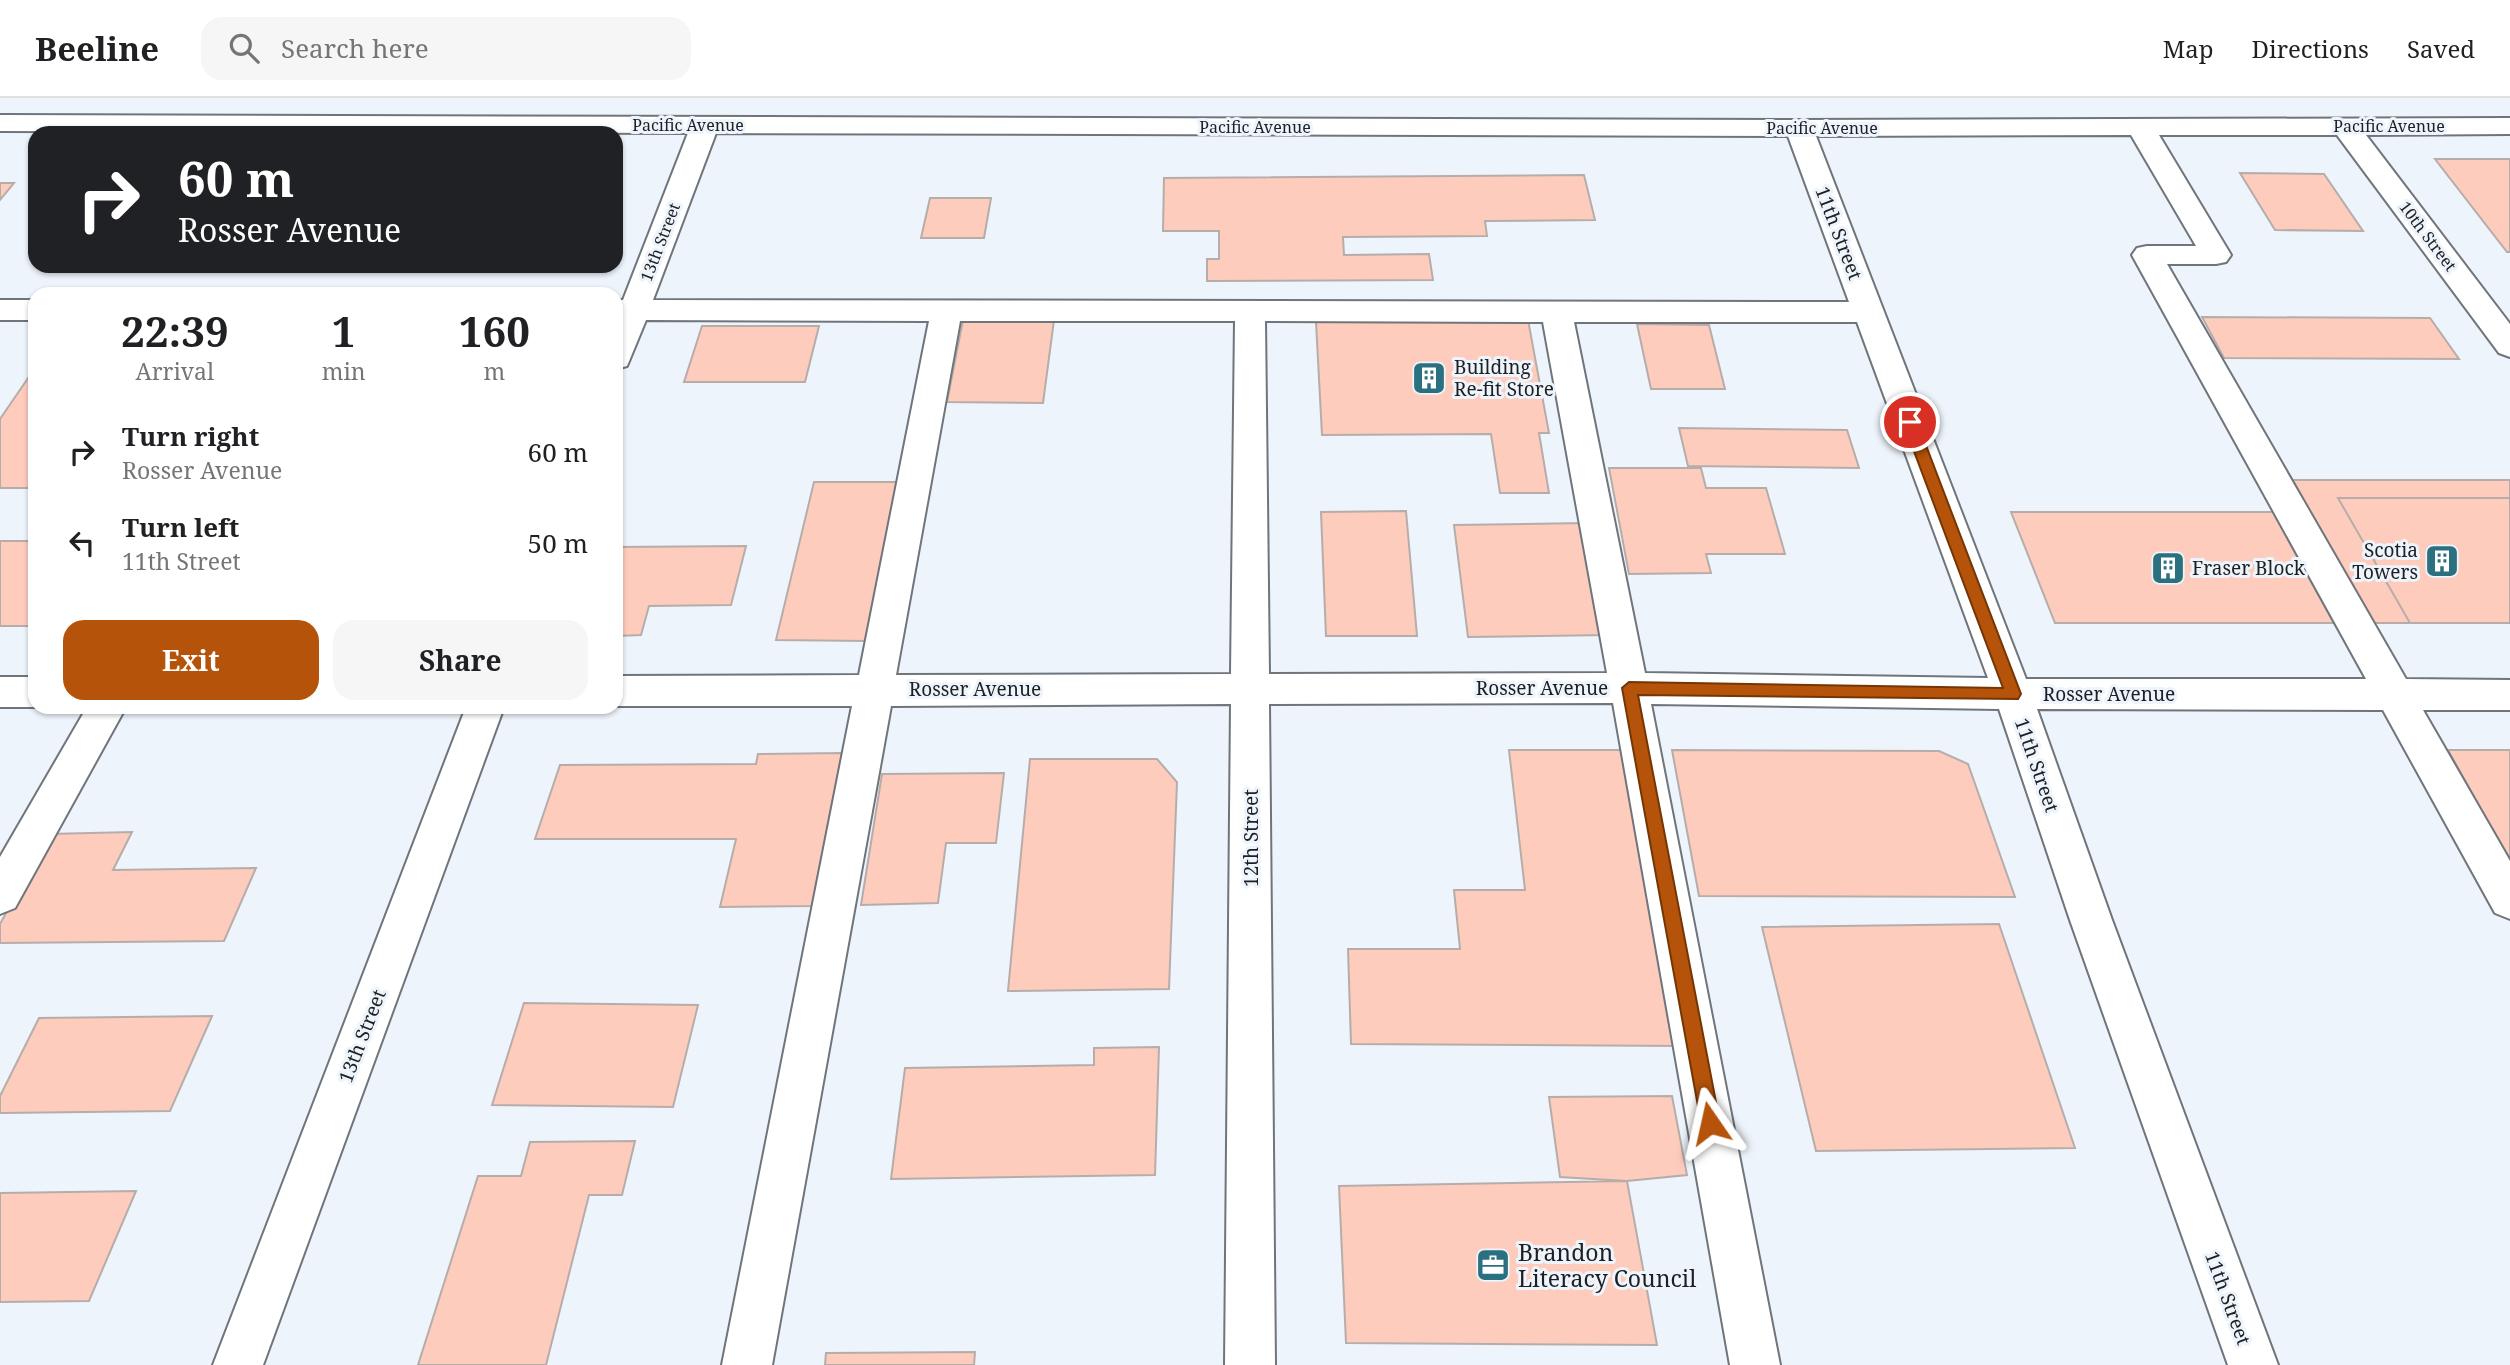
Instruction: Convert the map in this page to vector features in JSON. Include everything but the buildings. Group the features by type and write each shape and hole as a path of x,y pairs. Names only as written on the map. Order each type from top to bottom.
{"street":[{"name":"Pacific Avenue","path":"0,123 1799,128 2510,126"},
{"name":"13th Street","path":"625,310 705,125"},
{"name":"10th Street","path":"2345,126 2510,346"},
{"path":"2140,127 2216,255 2147,255 2510,900"},
{"name":"11th Street","path":"1799,128 2013,694 2091,920 2253,1365"},
{"path":"625,310 1869,312"},
{"path":"747,1365 946,311"},
{"name":"12th Street","path":"1250,311 1250,1365"},
{"path":"1556,312 1755,1365"},
{"name":"Rosser Avenue","path":"623,691 1629,688 2013,694 2510,695"},
{"path":"0,692 28,692"},
{"path":"0,895 103,714"},
{"name":"13th Street","path":"238,1365 482,714"}],"place":[{"name":"Building Re-fit Store","path":"1429,378"},
{"name":"Scotia Towers","path":"2442,561"},
{"name":"Fraser Block","path":"2168,568"},
{"name":"Brandon Literacy Council","path":"1493,1265"}],"route":[{"path":"1710,1123 1629,688 2013,694 1910,422"}]}
